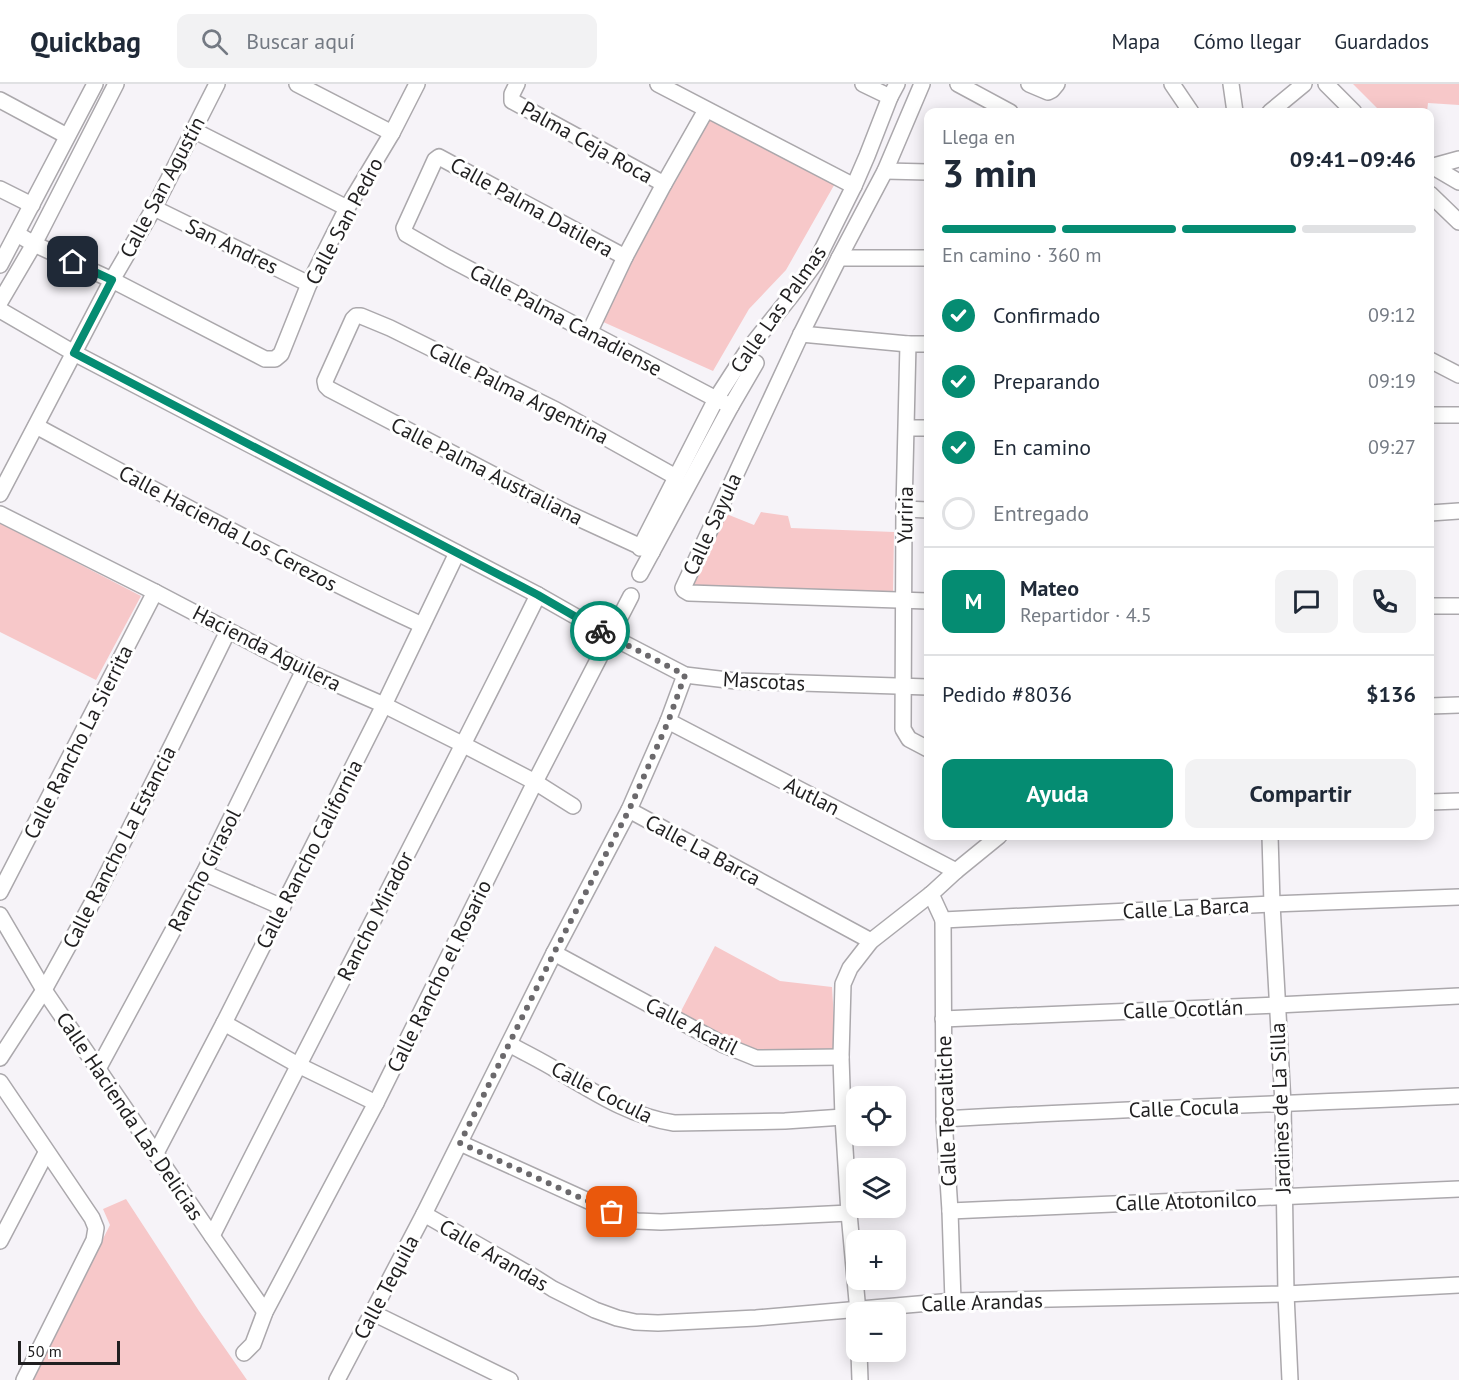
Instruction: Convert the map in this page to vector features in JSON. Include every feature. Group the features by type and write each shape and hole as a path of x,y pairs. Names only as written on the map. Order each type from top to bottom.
{"street":[{"path":"0,265 95,84"},
{"path":"0,302 34,244 116,84"},
{"name":"Calle San Agustín","path":"0,494 112,280 154,208 217,84"},
{"path":"297,84 320,89 392,133"},
{"name":"Calle San Pedro","path":"112,280 265,359 275,360 281,354 309,284 347,208 392,133 417,84"},
{"path":"658,84 854,186"},
{"path":"862,84 891,88"},
{"path":"922,84 885,171 801,334 924,344"},
{"path":"958,84 1003,108"},
{"path":"1029,84 1048,92 1058,84"},
{"path":"1172,84 1188,108"},
{"path":"1231,84 1234,108"},
{"path":"1275,108 1304,84"},
{"path":"1326,84 1344,108"},
{"name":"Calle Las Palmas","path":"646,550 676,477 716,399 747,351 816,262 867,156 891,88"},
{"name":"Palma Ceja Roca","path":"514,91 512,101 664,183"},
{"path":"0,100 67,136"},
{"path":"590,331 664,183 706,110"},
{"path":"193,130 347,208"},
{"name":"Calle Palma Canadiense","path":"439,157 435,160 404,230 406,234 731,406"},
{"name":"Calle Palma Datilera","path":"439,157 625,258"},
{"path":"1434,165 1459,159"},
{"path":"1434,168 1459,182"},
{"path":"885,171 924,172"},
{"path":"0,189 32,205"},
{"path":"1434,198 1459,222"},
{"name":"San Andres","path":"154,208 309,284"},
{"path":"17,234 112,280"},
{"path":"839,258 924,258"},
{"name":"Mascotas","path":"0,310 74,353 538,595 685,675 736,681 924,687"},
{"name":"Calle Palma Argentina","path":"326,386 325,381 354,319 359,316 390,328 556,410 676,477"},
{"name":"Calle Sayula","path":"801,334 683,586 684,590 689,593 924,601"},
{"name":"Yuriria","path":"908,344 904,509 903,729 909,739 924,747"},
{"path":"1434,362 1459,375"},
{"path":"640,574 646,550 756,363"},
{"name":"Calle Palma Australiana","path":"326,386 565,512 646,550"},
{"path":"1434,416 1459,415"},
{"name":"Calle Hacienda Los Cerezos","path":"36,426 238,535 422,625"},
{"path":"907,428 924,428"},
{"path":"904,509 924,510"},
{"path":"1434,513 1459,511"},
{"name":"Hacienda Aguilera","path":"0,513 304,670 384,705 464,745 535,782 573,806"},
{"name":"Calle Rancho California","path":"156,1153 384,705 457,553"},
{"name":"Calle Rancho La Sierrita","path":"0,892 155,592"},
{"name":"Rancho Mirador","path":"212,1236 464,745 538,595"},
{"name":"Calle Rancho el Rosario","path":"244,1353 253,1344 265,1312 376,1103 535,782 631,596"},
{"path":"1434,606 1459,606"},
{"name":"Calle Rancho La Estancia","path":"0,1058 44,990 97,894 228,631"},
{"name":"Rancho Girasol","path":"98,1069 204,873 304,670"},
{"name":"Calle Tequila","path":"337,1380 629,810 668,722 685,675"},
{"path":"1434,706 1459,705"},
{"name":"Autlan","path":"668,722 956,871"},
{"path":"1434,802 1459,801"},
{"name":"Calle La Barca","path":"629,810 871,941"},
{"path":"846,1165 841,1057 843,984 850,968 871,941 994,840"},
{"name":"Jardines de La Silla","path":"1270,840 1283,1104 1283,1197 1290,1380"},
{"path":"204,873 282,907"},
{"path":"931,894 943,920"},
{"name":"Calle La Barca","path":"943,920 1459,897"},
{"name":"Calle Hacienda Las Delicias","path":"0,915 44,990 265,1312"},
{"name":"Calle Teocaltiche","path":"943,920 945,1119 953,1301"},
{"name":"Calle Acatil","path":"554,953 724,1045 750,1056 771,1059 841,1057"},
{"name":"Calle Ocotlán","path":"943,1019 1459,996"},
{"path":"224,1023 298,1065 376,1103"},
{"name":"Calle Cocula","path":"509,1044 594,1092 644,1116 660,1121 674,1123 752,1122 843,1117"},
{"path":"0,1082 92,1218 96,1228 94,1240 24,1380"},
{"name":"Calle Cocula","path":"945,1119 1459,1096"},
{"path":"460,1143 637,1221 661,1222 846,1213"},
{"path":"0,1241 46,1153"},
{"name":"Calle Atotonilco","path":"950,1211 1459,1189"},
{"name":"Calle Arandas","path":"424,1214 553,1289 617,1318 658,1323 846,1312"},
{"path":"849,1218 857,1302"},
{"name":"Calle Arandas","path":"906,1306 953,1301 1286,1294 1459,1285"},
{"path":"373,1313 510,1380"},
{"path":"859,1362 860,1380"}],"shaded area":[{"path":"1353,84 1459,84 1459,105 1428,103 1427,108 1377,108"},
{"path":"708,117 837,180 786,270 749,309 713,371 601,321"},
{"path":"761,512 788,516 791,528 894,532 893,595 689,585 724,513 754,525"},
{"path":"0,523 141,596 96,680 0,632"},
{"path":"715,946 780,981 832,987 836,1052 754,1052 679,1015"},
{"path":"126,1199 247,1380 31,1380 110,1225 103,1209"}],"way so far":[{"path":"600,631 685,675 668,722 629,810 554,953 460,1143 612,1212"}],"route":[{"path":"73,262 112,280 74,353 538,595 600,631"}]}
